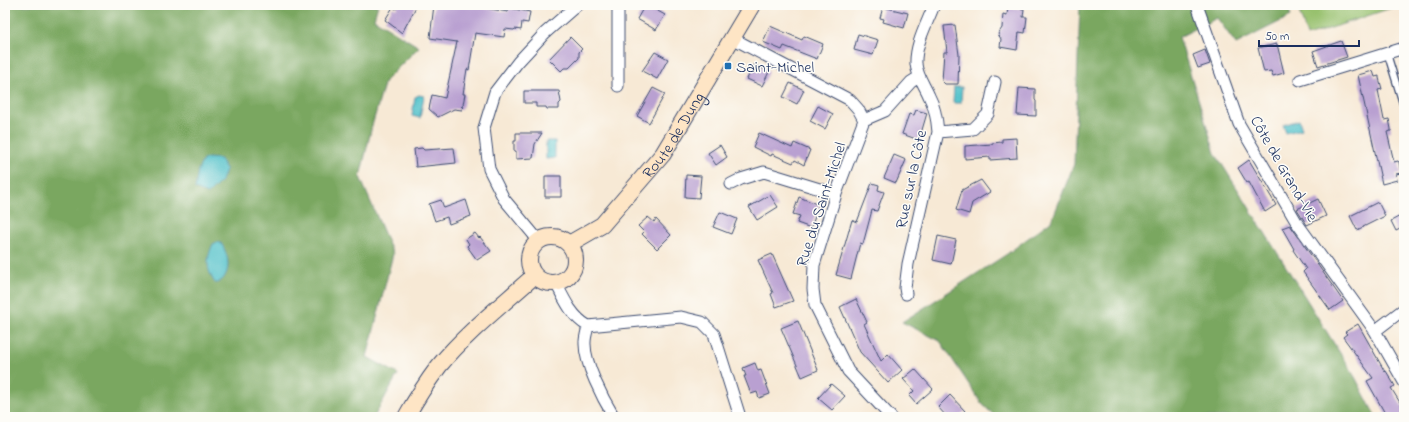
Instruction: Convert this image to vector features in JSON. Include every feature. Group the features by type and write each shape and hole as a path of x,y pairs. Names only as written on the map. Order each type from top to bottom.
{"street":[{"path":"539,241 504,199 489,169 484,128 495,92 518,62 545,33 577,5"},
{"path":"618,5 618,86"},
{"name":"Route de Dung","path":"570,244 602,225 662,154 752,5"},
{"name":"Rue sur la Côte","path":"906,294 904,288 908,264 938,132 936,113 930,97 919,77 916,65 917,48 934,5"},
{"name":"Côte de Grand-Vie","path":"1197,5 1239,124 1297,223 1375,331 1404,382"},
{"path":"732,38 850,100 858,109 864,120 885,111 911,82 919,77"},
{"path":"1300,80 1404,48"},
{"path":"938,132 973,130 988,114 995,82"},
{"name":"Rue du Saint-Michel","path":"864,120 836,194 814,265 812,288 816,305 848,371 891,417"},
{"path":"731,184 741,179 764,172 836,194"},
{"path":"546,237 555,237 563,239 570,244 575,253 576,263 572,272 565,280 556,283 544,282 534,276 530,267 529,257 532,248 539,241 546,237"},
{"path":"406,417 421,391 440,365 461,342 534,276"},
{"path":"556,283 568,306 581,322 588,326 681,317 702,322 714,334 740,417"},
{"path":"1375,331 1404,309"},
{"path":"588,326 585,342 587,361 614,417"}],"lane":[{"path":"1387,53 1404,108"}],"green space":[{"path":"5,5 378,5 374,19 419,47 385,81 372,126 360,177 393,254 367,357 398,374 374,417 5,417"},
{"path":"1080,5 1287,5 1291,16 1236,44 1217,18 1179,37 1215,153 1355,377 1376,417 996,417 982,404 940,341 902,322 1007,254 1052,220 1074,164"},
{"path":"1297,5 1400,5 1307,36"}],"water":[{"path":"954,87 962,87 961,103 953,103"},
{"path":"419,95 424,96 420,118 412,116 415,97"},
{"path":"1299,120 1302,129 1286,133 1283,125"},
{"path":"546,141 555,141 555,158 546,159"},
{"path":"208,158 220,159 226,169 217,186 208,194 195,189 198,170 203,160"},
{"path":"217,242 221,243 225,251 228,259 228,268 224,278 218,283 215,283 210,273 208,259 213,244"}],"building":[{"path":"398,5 417,5 402,33 385,20 393,7 396,9"},
{"path":"434,5 479,5 479,7 508,12 509,8 530,12 528,23 522,22 521,30 505,29 504,37 475,33 469,70 467,69 462,110 454,109 438,117 429,109 432,95 445,98 457,42 430,38"},
{"path":"645,5 665,15 656,30 637,19"},
{"path":"883,7 908,13 904,28 883,22 884,19 880,18"},
{"path":"1008,7 1024,9 1023,17 1027,17 1025,33 1019,32 1017,50 1000,47 1001,39 998,34 1002,28 1003,14 1007,15"},
{"path":"955,25 959,55 958,84 945,84 942,81 944,52 947,52 944,26"},
{"path":"770,26 802,40 804,36 823,44 817,59 784,46 782,50 763,42"},
{"path":"858,34 878,40 873,55 854,50"},
{"path":"570,37 582,49 579,52 579,58 569,68 564,68 561,71 549,59"},
{"path":"1341,41 1347,57 1318,66 1313,51"},
{"path":"1277,44 1284,73 1273,76 1271,71 1264,72 1258,48"},
{"path":"1205,50 1210,64 1198,68 1193,55"},
{"path":"655,52 668,59 657,79 642,71"},
{"path":"754,64 769,72 762,86 747,79"},
{"path":"1373,71 1375,77 1379,76 1382,89 1378,90 1384,120 1389,119 1391,131 1387,132 1394,162 1399,162 1401,173 1396,174 1397,180 1382,184 1358,75"},
{"path":"790,83 804,90 797,104 783,97"},
{"path":"653,88 665,94 649,123 637,116"},
{"path":"1019,88 1035,89 1036,116 1017,115"},
{"path":"524,91 559,91 561,102 559,104 559,109 536,107 536,103 524,103"},
{"path":"818,106 833,114 825,129 810,121"},
{"path":"916,110 927,113 919,140 902,134 909,114 914,115"},
{"path":"516,133 542,133 535,144 533,158 516,159 514,141 516,141"},
{"path":"759,133 792,148 794,143 810,150 804,165 795,160 793,163 772,154 771,156 753,147"},
{"path":"1016,138 1017,158 990,160 990,157 965,159 965,146 992,144 1002,142 1002,139"},
{"path":"720,145 727,157 716,165 708,153"},
{"path":"422,148 424,150 454,148 456,163 416,167 414,149"},
{"path":"894,155 906,160 896,183 884,178"},
{"path":"1249,160 1276,205 1265,212 1249,182 1247,183 1238,168"},
{"path":"686,175 701,176 699,198 685,197"},
{"path":"545,176 561,176 561,197 545,197"},
{"path":"981,180 990,192 972,203 969,214 956,210 962,190"},
{"path":"872,183 879,185 878,190 884,192 877,211 872,210 863,244 860,243 851,279 836,275 852,220 857,222"},
{"path":"770,195 778,207 757,220 749,207"},
{"path":"799,197 819,205 811,228 797,223 800,216 793,214"},
{"path":"1318,199 1326,216 1307,225 1297,209"},
{"path":"441,200 444,208 466,200 471,216 449,224 447,217 435,221 429,204"},
{"path":"1378,202 1385,216 1357,230 1350,216"},
{"path":"720,212 737,219 731,234 713,227"},
{"path":"1404,214 1404,227 1396,231 1391,221"},
{"path":"648,217 654,222 656,219 671,235 657,249 642,234 644,232 638,226"},
{"path":"1290,225 1343,301 1330,310 1303,272 1306,269 1293,250 1294,249 1282,228"},
{"path":"475,233 491,251 477,260 467,246 469,244 466,239"},
{"path":"938,236 956,240 951,264 933,260"},
{"path":"772,254 793,301 776,307 771,294 773,293 758,260"},
{"path":"856,299 867,322 864,324 881,361 888,354 902,370 888,383 860,352 840,307"},
{"path":"798,321 818,370 802,377 781,328"},
{"path":"1358,324 1385,372 1386,371 1395,386 1391,388 1404,409 1404,417 1387,417 1367,381 1373,378 1343,337 1347,334 1345,332"},
{"path":"755,363 758,371 761,370 770,394 759,398 757,392 751,394 744,376 746,376 743,368"},
{"path":"915,369 933,389 916,404 909,396 914,391 903,379"},
{"path":"831,384 845,396 832,410 818,398"},
{"path":"950,395 965,411 959,417 947,417 938,407"}],"place":[{"name":"Saint-Michel","path":"728,66"}]}
